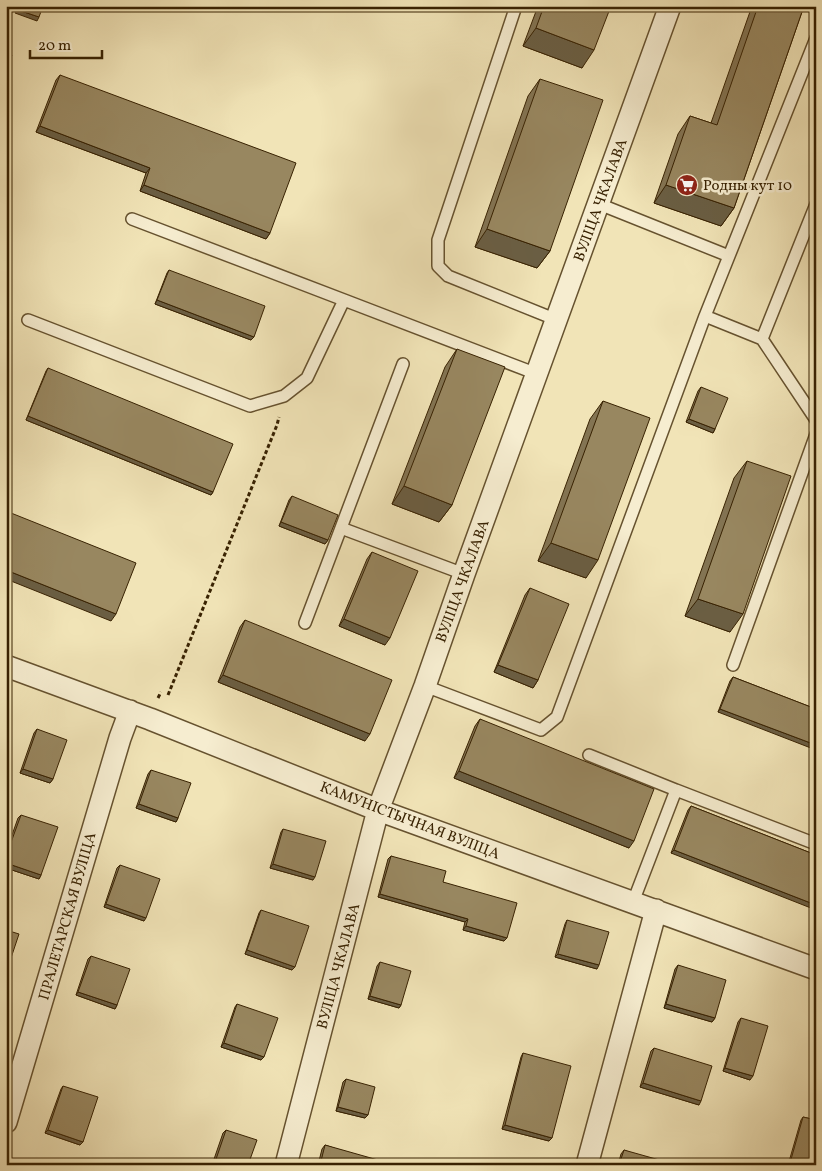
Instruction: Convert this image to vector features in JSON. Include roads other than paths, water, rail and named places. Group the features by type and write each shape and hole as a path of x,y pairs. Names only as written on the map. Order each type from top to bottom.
{"street":[{"name":"ВУЛІЦА ЧКАЛАВА","path":"286,1165 378,810 425,686 670,6"},
{"name":"КАМУНІСТЫЧНАЯ ВУЛІЦА","path":"6,666 130,711 378,810 816,969"},
{"name":"ПРАЛЕТАРСКАЯ ВУЛІЦА","path":"6,1122 117,748 130,711"},
{"path":"587,1165 656,910"}],"lane":[{"path":"516,6 438,240 438,266 448,276 557,320"},
{"path":"425,686 541,730 557,717 705,316 816,38"},
{"path":"599,204 729,256"},
{"path":"762,339 816,204"},
{"path":"132,219 537,374"},
{"path":"28,320 250,406 284,396 307,378 344,300"},
{"path":"705,316 762,339 816,420"},
{"path":"305,623 403,364"},
{"path":"734,665 816,434"},
{"path":"341,528 464,574"},
{"path":"589,755 816,844"},
{"path":"633,902 676,790"}],"place":[{"name":"Родны кут 10","path":"687,185"}]}
